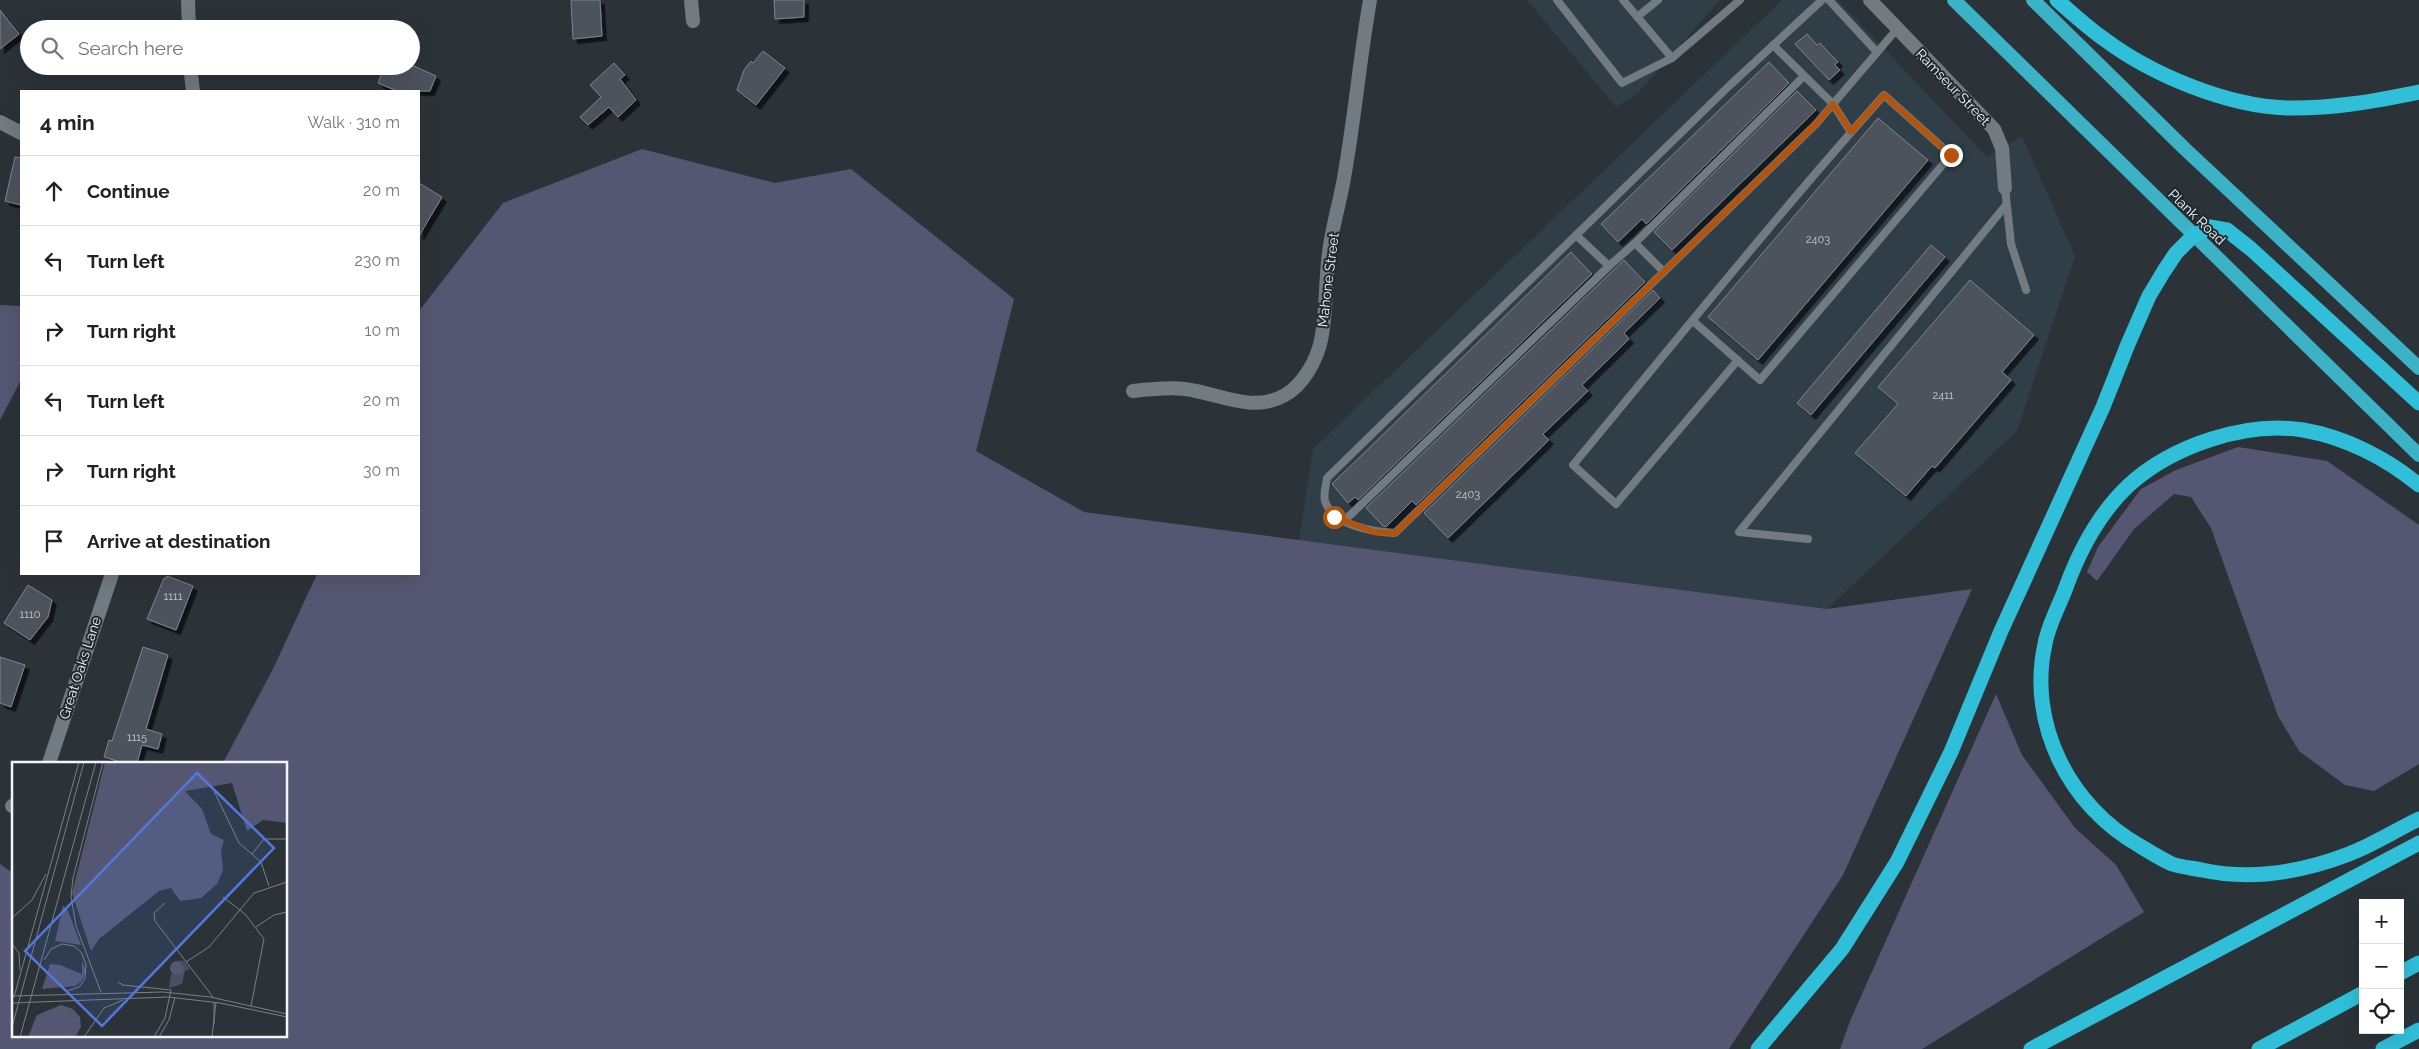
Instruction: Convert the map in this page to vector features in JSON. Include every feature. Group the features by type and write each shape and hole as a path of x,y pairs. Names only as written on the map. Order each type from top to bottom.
{"highway":[{"name":"Plank Road","path":"1954,0 2192,236 2419,455"},
{"path":"2033,0 2185,149 2419,368"},
{"path":"2057,0 2104,40 2145,65 2227,98 2252,104 2285,108 2319,107 2370,102 2419,92"},
{"path":"1758,1049 1842,949 1897,862 1951,752 2001,631 2103,407 2149,296 2176,253 2192,236 2210,227 2227,230 2251,249 2419,403"},
{"path":"2419,485 2398,468 2351,444 2302,430 2254,430 2212,438 2168,458 2129,485 2090,531 2071,573 2045,643 2040,682 2044,712 2051,741 2075,790 2095,812 2122,836 2172,864 2226,876 2276,875 2350,854 2419,819"},
{"path":"2030,1049 2419,843"},
{"path":"2404,971 2419,963"},
{"path":"2259,1049 2359,995"},
{"path":"2383,1049 2419,1030"}],"street":[{"path":"188,0 189,20"},
{"path":"691,0 693,21"},
{"name":"Mahone Street","path":"1133,391 1184,389 1234,401 1252,403 1269,401 1285,395 1300,382 1313,362 1321,340 1329,253 1346,172 1360,55 1370,0"},
{"name":"Ramseur Street","path":"1870,0 1994,129 2002,148 2005,188"},
{"path":"191,75 193,90"},
{"path":"0,122 20,132"},
{"name":"Great Oaks Lane","path":"49,762 112,575"}],"lane":[{"path":"1557,0 1622,83 1672,58 1740,0"},
{"path":"1623,0 1672,58"},
{"path":"1637,17 1658,0"},
{"path":"1822,0 1773,45 1326,478 1324,500 1334,517 1374,532 1395,533 1816,124 1897,29"},
{"path":"1829,0 1877,52"},
{"path":"1773,45 1833,104 1851,132"},
{"path":"1344,521 1635,243 1804,76"},
{"path":"1693,321 1738,360 1760,380 1951,155 1884,95 1851,132 1693,321 1573,465 1616,504 1738,360"},
{"path":"2005,188 2011,244 2026,290"},
{"path":"1808,539 1739,532 2006,205"},
{"path":"1576,235 1609,266"},
{"path":"1635,243 1664,272"}],"shaded area":[{"path":"1527,0 1720,0 1639,92 1616,107"},
{"path":"1782,0 1838,0 1987,157 2022,136 2075,256 2017,431 1827,609 1299,540 1313,449"},
{"path":"642,149 775,183 851,169 1014,299 976,451 1084,512 1827,609 1972,589 1843,875 1729,1049 0,1049 0,864 12,873 12,1036 288,1036 288,762 224,762 273,669 317,575 420,575 420,310 503,203"},
{"path":"0,305 20,306 20,382 0,420"},
{"path":"2238,447 2327,461 2419,525 2419,764 2374,791 2345,785 2299,751 2278,716 2211,528 2191,497 2174,494 2134,529 2097,581 2087,572 2098,547 2141,489 2176,470"},
{"path":"1996,694 2022,755 2075,828 2116,865 2144,912 1922,1049 1840,1049 1850,1021"}],"building":[{"path":"571,0 600,0 602,36 573,39"},
{"path":"774,0 804,0 804,17 775,19"},
{"path":"0,10 19,34 0,49"},
{"path":"1807,34 1817,45 1820,43 1838,62 1835,65 1840,70 1829,80 1795,44"},
{"path":"763,51 785,68 756,105 737,90 744,70"},
{"path":"1769,62 1789,83 1646,224 1642,219 1618,242 1601,224"},
{"path":"614,63 625,75 620,79 636,100 618,117 609,107 588,125 580,117 601,97 590,85"},
{"path":"420,69 436,76 430,91 395,90 378,83 381,75 420,75"},
{"path":"1797,91 1816,110 1672,250 1654,232"},
{"path":"1878,118 1928,160 1758,360 1708,317"},
{"path":"15,157 20,158 20,205 5,201"},
{"path":"420,184 442,197 420,234"},
{"path":"1931,245 1945,257 1811,415 1797,403"},
{"path":"1571,252 1592,274 1358,500 1355,497 1348,503 1332,484"},
{"path":"1624,260 1645,282 1416,505 1412,501 1386,527 1383,526 1366,508"},
{"path":"1970,280 2034,335 2002,372 2011,380 1935,468 1932,466 1906,496 1855,453 1898,404 1878,387"},
{"path":"1653,290 1660,298 1624,333 1629,339 1582,385 1588,391 1543,434 1549,440 1448,538 1424,513"},
{"path":"167,576 193,586 176,630 147,619 164,578 166,579"},
{"path":"28,585 52,600 48,617 30,640 4,623"},
{"path":"143,647 168,655 146,729 162,734 158,749 142,745 137,762 121,762 104,757 109,740 112,741"},
{"path":"0,657 25,665 11,707 0,703"}],"route":[{"path":"1334,517 1374,532 1395,533 1816,124 1833,104 1851,132 1884,95 1951,155"}]}
